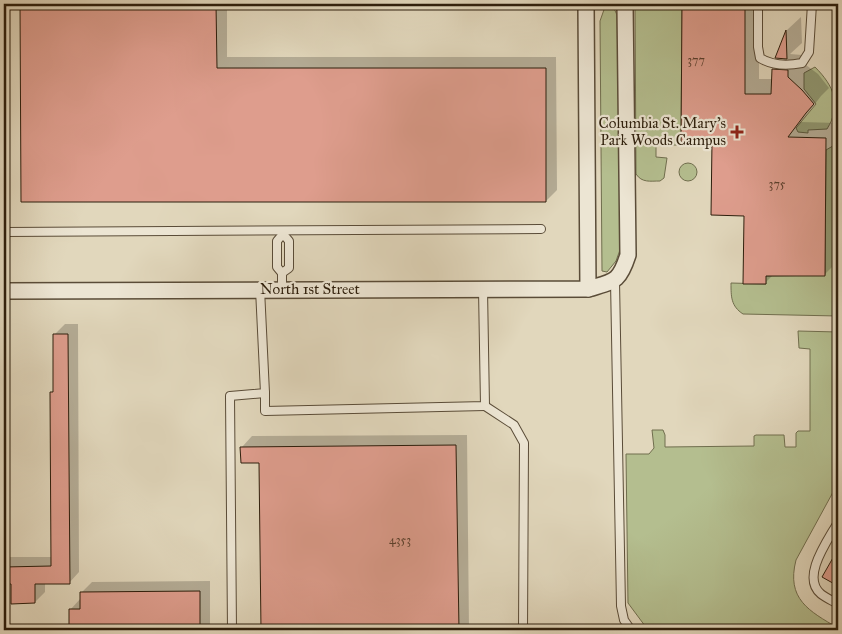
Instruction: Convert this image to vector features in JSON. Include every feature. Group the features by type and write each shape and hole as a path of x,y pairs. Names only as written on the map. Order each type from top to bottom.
{"street":[{"path":"586,4 588,289"},
{"path":"614,281 623,270 628,255 625,4"},
{"name":"North 1st Street","path":"4,291 588,289 614,281"}],"lane":[{"path":"758,4 758,47 760,58 769,63 789,66 802,63 809,52 812,4"},
{"path":"4,291 5,60"},
{"path":"5,232 283,232 541,229"},
{"path":"282,273 289,268 289,241 283,232"},
{"path":"282,289 282,273 277,267 277,241 283,232"},
{"path":"614,281 621,606 624,620 631,630"},
{"path":"260,289 265,411 485,406 514,425 524,443 523,630"},
{"path":"483,289 485,406"},
{"path":"232,630 230,396 265,393"},
{"path":"838,522 816,562 812,575 819,593 838,604"}],"green space":[{"path":"606,4 612,4 617,15 621,247 616,261 607,272 602,271 600,21"},
{"path":"635,4 682,4 681,142 704,142 704,145 656,145 656,157 667,158 664,178 660,181 644,180 636,174"},
{"path":"815,67 827,81 834,96 835,104 832,120 827,129 808,130 808,133 798,132 796,128 816,104 804,89 804,73"},
{"path":"838,143 838,316 743,314 732,301 731,283 766,284 765,276 825,275 826,150"},
{"path":"684,163 692,163 697,168 695,179 684,181 679,176 679,168"},
{"path":"798,331 838,332 838,483 796,560 794,585 802,602 818,616 838,628 838,630 648,630 628,603 626,454 649,454 654,448 652,430 663,430 665,447 754,446 754,436 756,435 784,435 785,447 796,447 796,433 798,431 810,431 810,349 799,348"}],"building":[{"path":"20,4 216,4 217,68 546,68 546,202 21,202"},
{"path":"682,4 745,4 745,94 771,94 772,69 788,70 788,77 814,104 788,137 826,138 825,276 766,276 766,284 743,284 744,216 711,215 712,142 681,142"},
{"path":"786,30 787,59 775,58"},
{"path":"53,334 68,334 70,584 35,584 35,603 11,604 11,584 4,584 4,567 51,566 50,392 53,392"},
{"path":"456,445 459,630 261,630 259,463 241,463 240,447"},
{"path":"838,549 838,586 822,577"},
{"path":"200,591 200,630 69,630 69,609 80,609 80,592"}],"place":[{"name":"Columbia St. Mary's Park Woods Campus","path":"737,132"}]}
